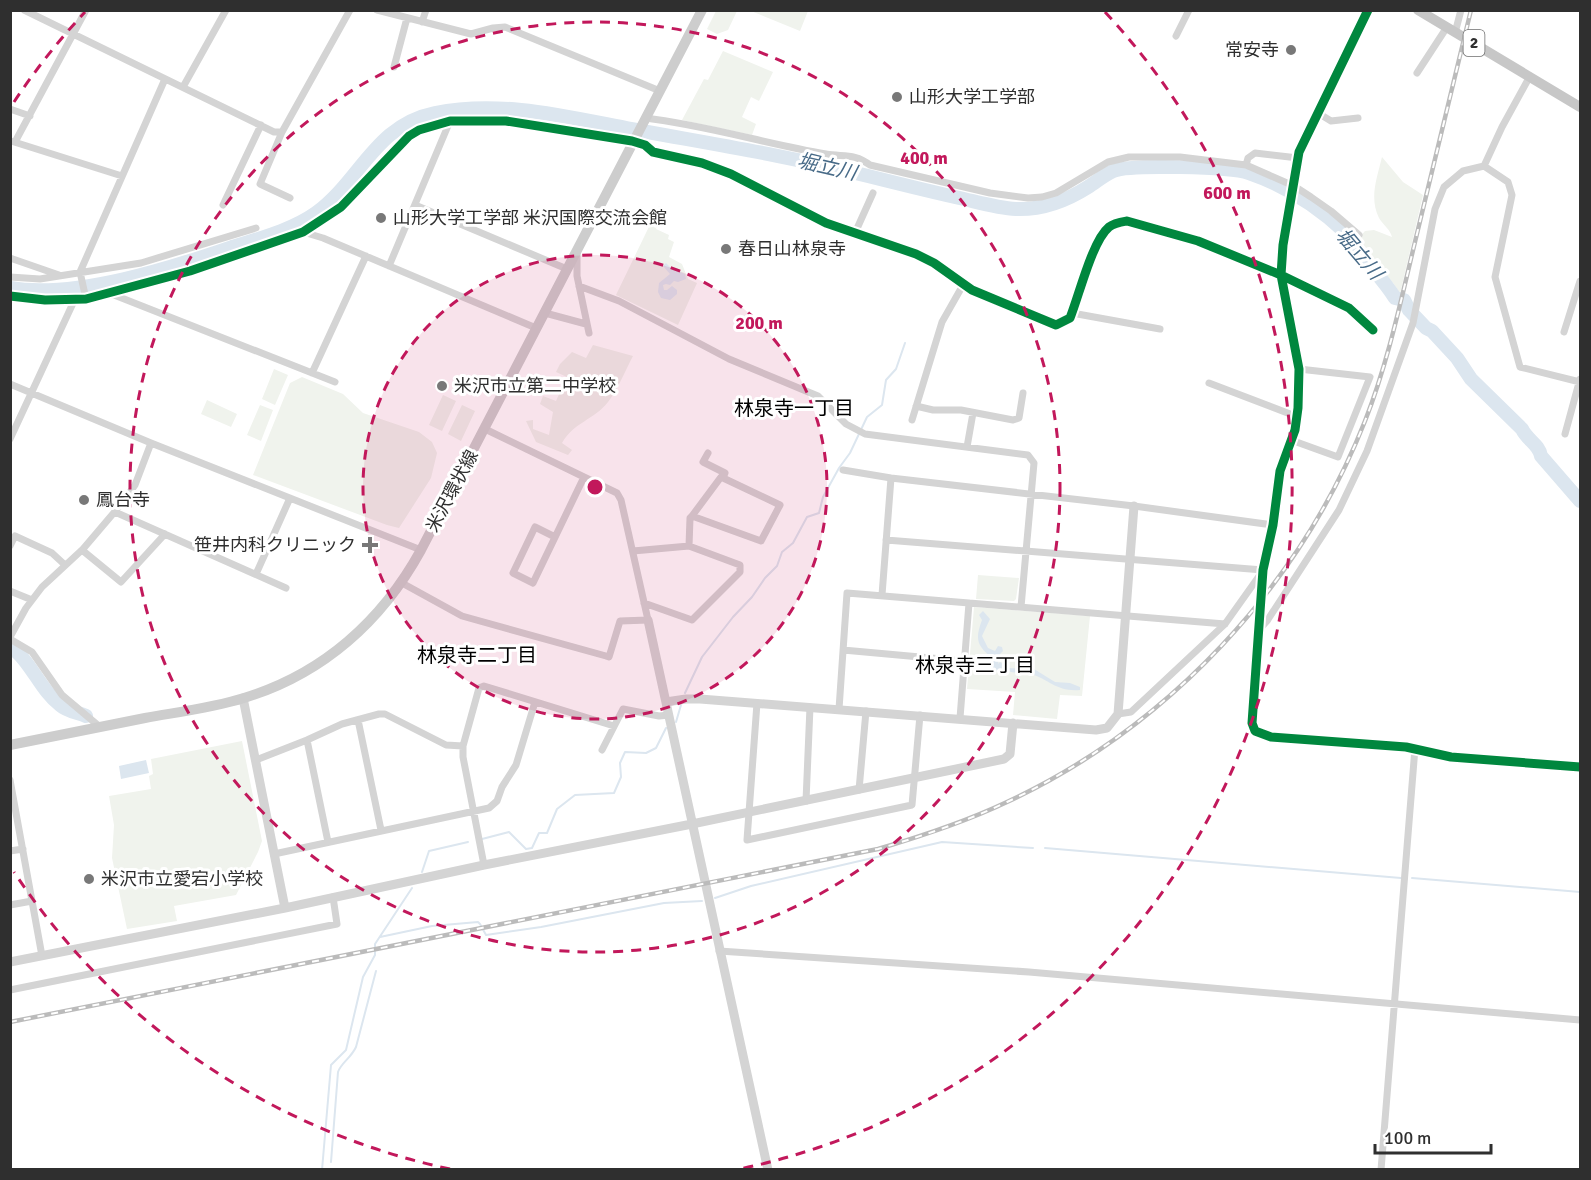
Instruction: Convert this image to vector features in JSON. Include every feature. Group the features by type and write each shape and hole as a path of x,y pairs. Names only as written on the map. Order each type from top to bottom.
{"main road":[{"name":"米沢環状線","path":"10,745 243,698 293,679 338,651 376,615 402,583 421,550 702,10"},
{"name":"2","path":"1418,10 1581,107"}],"street":[{"path":"24,10 274,132 282,132"},
{"path":"86,10 30,116 13,141 123,176"},
{"path":"183,87 226,10"},
{"path":"290,198 260,184 282,132 350,10"},
{"path":"377,10 471,34 505,27 660,91"},
{"path":"422,22 426,10"},
{"path":"1176,36 1190,10"},
{"path":"1368,10 1300,147 1283,245 1281,276 1299,369 1298,417 1280,471 1273,525 1263,570 1252,723 1255,731 1271,737 1414,748 1451,757 1581,767"},
{"path":"1418,73 1451,30 1461,10"},
{"path":"394,67 407,18"},
{"path":"1484,166 1530,76"},
{"path":"85,297 80,274 165,79"},
{"path":"10,109 30,116"},
{"path":"1318,113 1331,121 1358,118"},
{"path":"645,119 756,139 828,155 849,155 861,158 870,165 1011,197 1042,197 1056,193 1108,162 1129,157 1180,157 1246,165 1294,188 1331,211 1359,236"},
{"path":"389,266 450,121"},
{"path":"10,296 74,301 190,271 303,232 340,207 409,136 419,130 450,121 506,121 633,140 645,145 653,152 702,163 731,174 826,224 896,247 934,263 963,285 1056,325 1066,322 1072,313 1100,240 1109,227 1127,221 1198,241 1281,276 1349,308 1373,330"},
{"path":"223,205 261,125"},
{"path":"1246,165 1248,158 1255,153 1298,158"},
{"path":"1259,630 1299,574 1354,482 1413,323 1435,209 1444,187 1463,171 1484,166 1508,182 1512,195 1495,277 1520,368 1580,381 1565,434"},
{"path":"855,233 873,193"},
{"path":"415,205 567,269"},
{"path":"10,277 24,279 80,274 141,262 256,228"},
{"path":"303,232 366,256 536,328"},
{"path":"577,248 579,286 589,333"},
{"path":"312,373 366,256"},
{"path":"10,258 61,276"},
{"path":"1563,332 1581,281"},
{"path":"912,420 942,322 963,285"},
{"path":"579,286 619,300 729,359 818,396 846,424 865,434 1028,455 1034,463 1021,607"},
{"path":"109,293 335,382"},
{"path":"10,439 74,301"},
{"path":"544,313 586,324"},
{"path":"1072,313 1160,329"},
{"path":"1291,440 1338,457 1370,377 1299,369"},
{"path":"1209,383 1298,417"},
{"path":"10,384 151,443 421,550"},
{"path":"916,406 933,410 961,410 1013,420 1019,418 1023,393"},
{"path":"968,447 973,412"},
{"path":"484,429 617,494 621,500 768,1170"},
{"path":"100,727 62,695 32,652 10,638 42,587 82,550 135,485 151,443"},
{"path":"689,546 692,516 725,473 703,462 708,453"},
{"path":"556,463 561,454"},
{"path":"843,471 1273,525"},
{"path":"555,537 535,527 513,573 533,583 584,477"},
{"path":"692,516 761,542 780,505 723,478"},
{"path":"882,595 891,478"},
{"path":"256,574 290,498"},
{"path":"666,702 693,699 1096,730 1107,728 1118,714 1134,506"},
{"path":"115,512 286,588"},
{"path":"82,550 121,582 165,534"},
{"path":"10,546 15,536 52,553 65,565"},
{"path":"886,540 1263,570"},
{"path":"633,551 689,546 740,565 740,572 692,620 644,603"},
{"path":"1118,714 1131,712 1225,624 1263,570"},
{"path":"402,583 462,616 609,657 620,621 648,620"},
{"path":"10,591 32,600"},
{"path":"838,709 847,592 1225,624"},
{"path":"960,718 969,603"},
{"path":"843,650 964,661"},
{"path":"484,865 463,757 463,746 479,688 484,686 614,726"},
{"path":"243,698 285,908"},
{"path":"274,854 489,808 497,801 502,786 516,765 535,702"},
{"path":"757,703 747,840 912,805 920,716"},
{"path":"806,801 810,707"},
{"path":"603,750 625,708 659,716 669,715"},
{"path":"859,790 866,711"},
{"path":"256,760 307,740 337,725 385,714 446,745 463,746"},
{"path":"358,720 381,830"},
{"path":"10,962 285,908 1004,759 1010,754 1013,723"},
{"path":"307,740 328,842"},
{"path":"1381,1170 1414,748"},
{"path":"10,780 42,956"},
{"path":"10,851 23,849"},
{"path":"10,990 337,924 333,897"},
{"path":"10,905 32,901"},
{"path":"719,951 1029,972 1581,1020"}],"shaded area":[{"path":"808,10 800,31 751,11"},
{"path":"716,11 737,11 728,30 717,34 707,29"},
{"path":"723,51 773,72 759,101 751,97 742,117 756,124 752,135 682,120 704,79 708,80"},
{"path":"1382,157 1403,182 1423,195 1400,294 1396,286 1366,253 1359,238 1365,231 1374,230 1392,237 1379,218 1374,195"},
{"path":"659,206 665,209 656,229 669,235 668,239 674,242 669,257 682,264 688,279 697,283 678,325 616,295"},
{"path":"666,263 671,268 685,274 686,279 663,285 664,290 672,286 677,290 677,294 670,300 661,298 658,292 659,283 670,274 663,266"},
{"path":"593,345 633,356 608,402 597,413 572,430 562,443 572,450 568,455 536,442 526,421 533,420 533,429 549,435 553,412 540,404 543,396 556,401 567,377 556,372 560,364 572,352 586,358"},
{"path":"274,369 288,375 275,405 262,399"},
{"path":"302,377 343,394 363,413 419,432 432,442 437,453 431,478 399,528 253,475 290,383"},
{"path":"443,395 456,401 442,431 429,425"},
{"path":"207,400 237,414 231,427 201,414"},
{"path":"260,405 273,410 261,441 247,435"},
{"path":"462,405 475,411 461,441 448,434"},
{"path":"978,575 1019,578 1016,599 1014,601 976,599"},
{"path":"974,607 1090,616 1082,696 1060,695 1057,719 1013,715 1015,692 967,689"},
{"path":"983,611 990,619 982,636 988,648 995,651 998,646 1002,647 1003,651 998,664 1000,662 1003,667 1007,668 1034,669 1055,682 1070,683 1080,687 1080,690 1065,689 1028,673 1011,672 1004,669 991,672 993,659 981,646 978,638 982,620 979,615"},
{"path":"242,741 262,841 236,895 174,906 177,921 127,929 112,858 114,825 109,796 151,789 149,776 153,774 151,759"},
{"path":"146,760 149,773 121,779 119,766"}],"waterway":[{"name":"堀立川","path":"10,288 64,289 122,280 181,264 287,229 307,219 332,200 370,155 397,129 415,119 462,109 490,108 572,117 788,158 1003,208 1044,206 1080,192 1113,171 1123,169 1180,167 1239,171 1262,178 1287,190 1312,205 1345,232 1395,298 1404,300 1409,310 1457,358 1471,379 1522,429 1538,448 1541,456 1580,501"},
{"path":"685,693 702,657 777,566 782,552 793,543 807,517 819,513 823,497 850,453 867,417 882,405 886,380 896,369 905,343"},
{"path":"10,647 23,659 53,699 66,709 86,716"},
{"path":"676,722 681,705"},
{"path":"482,839 509,832 526,849 532,848 539,833 547,833 557,809 575,795 614,793 621,777 620,763 625,752 646,753 656,748 666,728"},
{"path":"422,872 429,851 468,842"},
{"path":"715,898 751,886 942,842 1033,848"},
{"path":"1045,848 1401,878"},
{"path":"1412,878 1580,892"},
{"path":"322,1170 331,1065 346,1050 363,977 375,955 375,944 412,888"},
{"path":"380,937 432,926 478,922 486,935 541,927 664,903 702,901"},
{"path":"331,1162 338,1072 356,1047 376,971"}],"railway":[{"path":"10,1022 878,849 943,828 1007,802 1066,771 1122,734 1174,692 1222,645 1266,594 1304,540 1338,482 1365,421 1386,357 1471,10"}],"cycle path":[{"path":"1368,10 1299,152 1283,245 1281,275 1299,369 1298,408 1295,430 1280,471 1273,525 1263,570 1252,723 1255,731 1271,737 1406,747 1451,757 1580,767"},
{"path":"10,296 45,300 86,299 190,271 303,232 341,207 409,136 419,130 450,121 506,121 632,141 645,145 653,152 702,163 731,174 826,223 916,254 934,263 972,290 1056,325 1070,318 1092,256 1103,234 1109,227 1127,221 1198,241 1281,275 1349,308 1373,330"}],"place":[{"name":"常安寺","path":"1291,50"},
{"name":"山形大学工学部","path":"897,97"},
{"name":"山形大学工学部 米沢国際交流会館","path":"381,218"},
{"name":"春日山林泉寺","path":"726,249"},
{"name":"米沢市立第二中学校","path":"442,386"},
{"name":"鳳台寺","path":"84,500"},
{"name":"笹井内科クリニック","path":"370,545"},
{"name":"米沢市立愛宕小学校","path":"89,879"}],"district":[{"name":"林泉寺一丁目","path":"794,408"},
{"name":"林泉寺二丁目","path":"477,655"},
{"name":"林泉寺三丁目","path":"975,665"}]}
